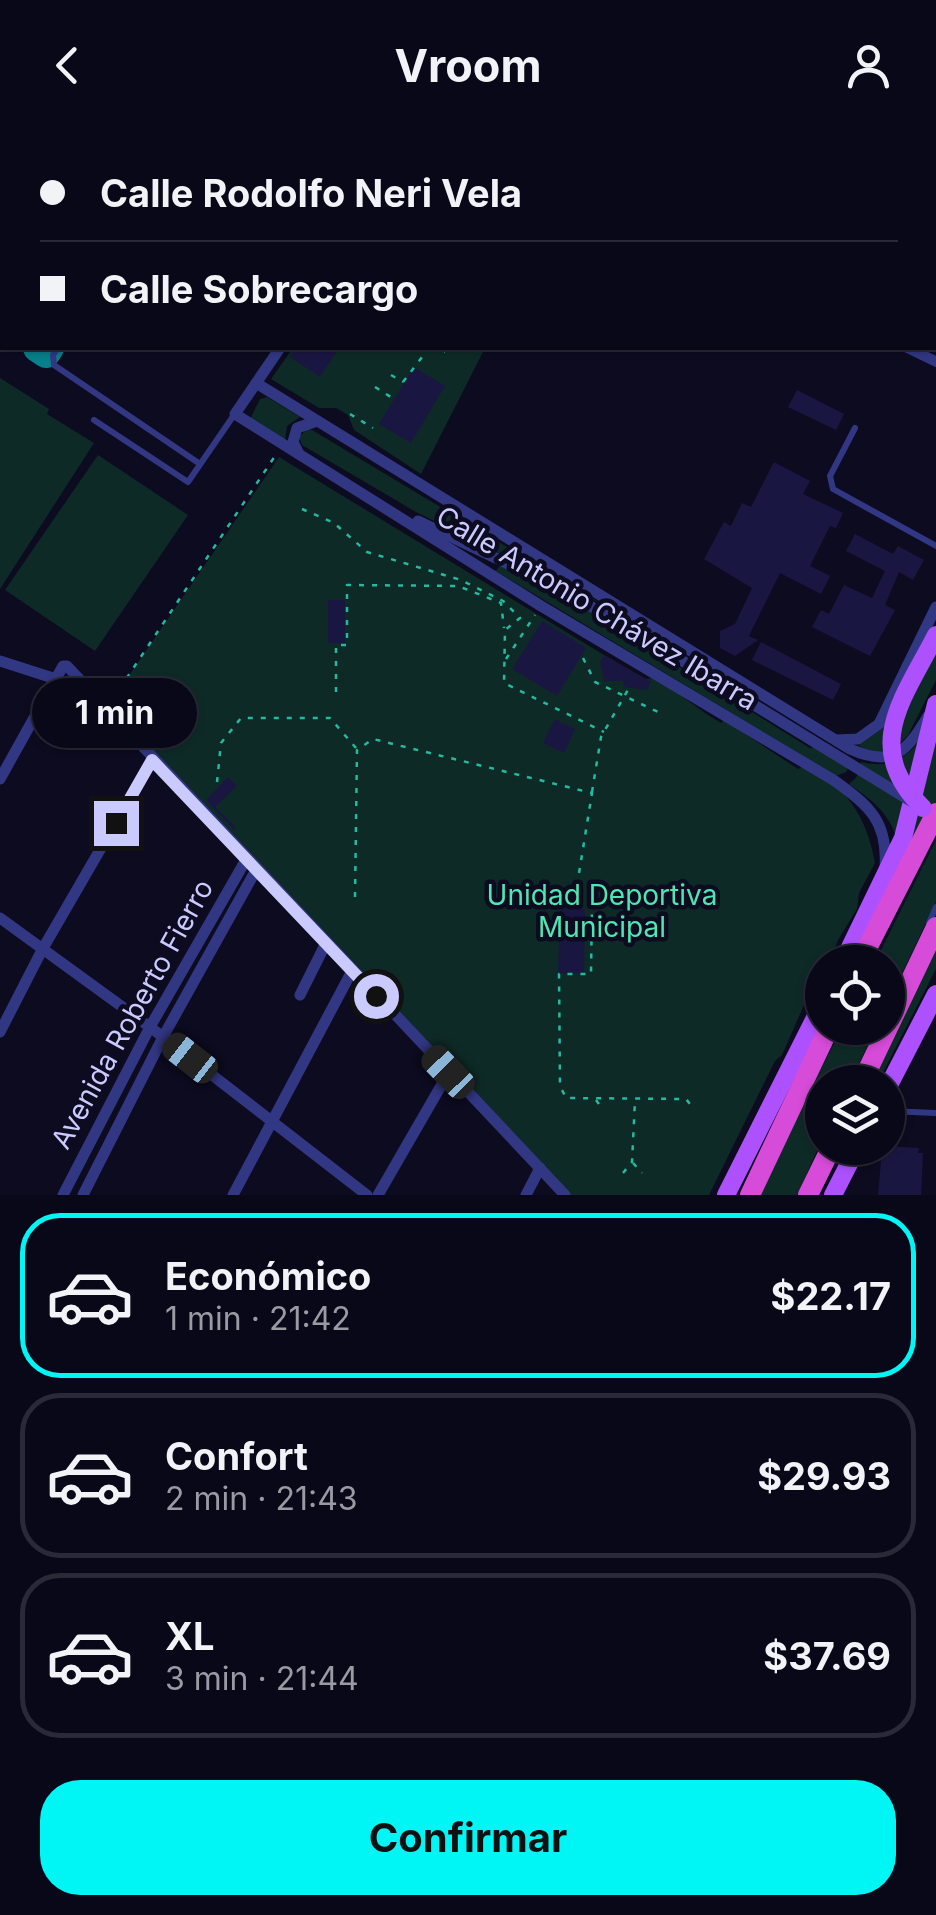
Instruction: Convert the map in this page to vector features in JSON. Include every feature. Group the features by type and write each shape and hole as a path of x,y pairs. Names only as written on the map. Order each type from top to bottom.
{"highway":[{"path":"869,945 932,811"},
{"path":"870,1065 936,927"},
{"path":"752,1195 821,1045"},
{"path":"804,1195 821,1165"}],"main road":[{"path":"932,811 897,774 890,755 890,734 936,635"},
{"path":"851,945 903,838 936,704"},
{"path":"899,1065 936,994"},
{"path":"726,1195 805,1038"},
{"path":"833,1195 848,1165"}],"street":[{"path":"235,414 279,350"},
{"name":"Calle Antonio Chávez Ibarra","path":"256,384 850,749"},
{"name":"Calle Antonio Chávez Ibarra","path":"235,414 541,606 835,781 868,805 880,826 886,862 884,878"},
{"path":"299,454 293,442 296,428 317,421"},
{"path":"369,498 554,586 932,811"},
{"path":"832,740 858,739 880,724 936,607"},
{"path":"0,662 56,679"},
{"path":"0,779 65,666 566,1195"},
{"path":"850,749 879,758 899,753 918,733 936,704"},
{"path":"835,781 854,772 855,759 850,749"},
{"path":"0,1032 42,950 152,760"},
{"name":"Avenida Roberto Fierro","path":"63,1195 150,1027 246,858"},
{"name":"Avenida Roberto Fierro","path":"83,1195 163,1037 256,870"},
{"path":"0,918 150,1027 367,1195"},
{"path":"300,995 326,943"},
{"path":"233,1195 352,971"},
{"path":"378,1195 448,1072"},
{"path":"843,1195 856,1165"},
{"path":"526,1195 540,1168"}],"lane":[{"path":"56,350 54,365 200,464"},
{"path":"908,350 936,362"},
{"path":"94,420 188,482 235,414"},
{"path":"855,428 830,476 832,490 936,546"},
{"path":"870,945 936,832"},
{"path":"905,974 936,908"},
{"path":"752,1195 829,1045"},
{"path":"905,1112 936,1114"},
{"path":"804,1195 815,1165"}],"path":[{"path":"391,375 404,382 429,350"},
{"path":"375,387 394,399"},
{"path":"350,414 373,428"},
{"path":"106,709 282,445"},
{"path":"302,509 334,523 367,552 461,580 503,601 520,618 505,630"},
{"path":"336,692 336,645 346,645 347,584 458,586 500,603 505,630 504,683 604,732"},
{"path":"504,662 541,606"},
{"path":"584,658 595,682 658,712"},
{"path":"566,1107 560,1086 560,974 591,974 592,904 574,904 604,732 629,688"},
{"path":"217,782 221,743 240,718 330,718 357,750 355,897"},
{"path":"357,750 373,738 592,793"},
{"path":"566,1098 686,1098 693,1108"},
{"path":"596,1098 601,1107"},
{"path":"638,1098 642,1108"},
{"path":"624,1173 632,1162 638,1098"},
{"path":"632,1162 642,1173"}],"green space":[{"path":"292,350 484,350 421,474 354,430 348,415 336,408 319,408 271,379"},
{"path":"0,378 94,443 0,589"},
{"path":"267,397 300,417 287,426 285,441 250,419 260,399"},
{"path":"307,429 602,604 416,512 302,445 299,437"},
{"path":"98,455 188,515 95,651 5,590"},
{"name":"Unidad Deportiva Municipal","path":"279,457 604,655 646,679 662,683 798,769 818,774 852,804 867,831 875,863 859,893 857,909 836,945 805,945 805,1003 709,1195 564,1195 106,709"},
{"path":"501,564 596,615 810,748 822,745 848,768 846,772 836,776 496,571"},
{"path":"936,637 936,680 908,735 894,749 875,753 858,746 882,729"},
{"path":"936,728 936,803 916,844 911,841"},
{"path":"919,742 896,837 883,813 849,784 856,778 861,762 893,762"},
{"path":"936,840 936,902 905,967 905,945 884,945"},
{"path":"936,940 936,969 905,1029 905,1005"},
{"path":"833,1045 868,1045 858,1065 823,1065"},
{"path":"886,1045 897,1045 887,1065 876,1065"},
{"path":"805,1101 805,1165 811,1165 797,1195 757,1195"}],"building":[{"path":"295,350 338,350 320,377 290,357"},
{"path":"414,367 445,386 411,443 379,424"},
{"path":"797,390 844,414 836,430 788,407"},
{"path":"774,462 810,481 803,494 843,513 836,528 830,526 810,566 830,576 821,594 780,573 749,636 758,640 735,656 720,648 720,631 735,624 752,588 704,559 724,522 731,526 742,503 751,507"},
{"path":"855,534 893,554 898,546 924,560 913,580 899,572 885,605 895,610 870,656 812,627 821,610 829,614 844,585 872,598 885,571 846,551"},
{"path":"328,600 345,600 345,643 328,643"},
{"path":"542,621 586,648 557,696 512,669"},
{"path":"761,642 841,684 833,700 752,660"},
{"path":"604,655 651,682 647,690 624,687 623,681 604,681 600,662"},
{"path":"555,719 575,729 564,753 543,743"},
{"path":"228,777 237,786 215,807 236,827 234,830 206,800"},
{"path":"560,909 585,909 584,973 558,973"},
{"path":"905,1147 919,1148 918,1153 923,1153 921,1195 878,1195 881,1165 905,1165"}],"taxiway":[{"path":"40,350 46,354 49,350"}],"route":[{"path":"116,823 152,760 376,996"}]}
